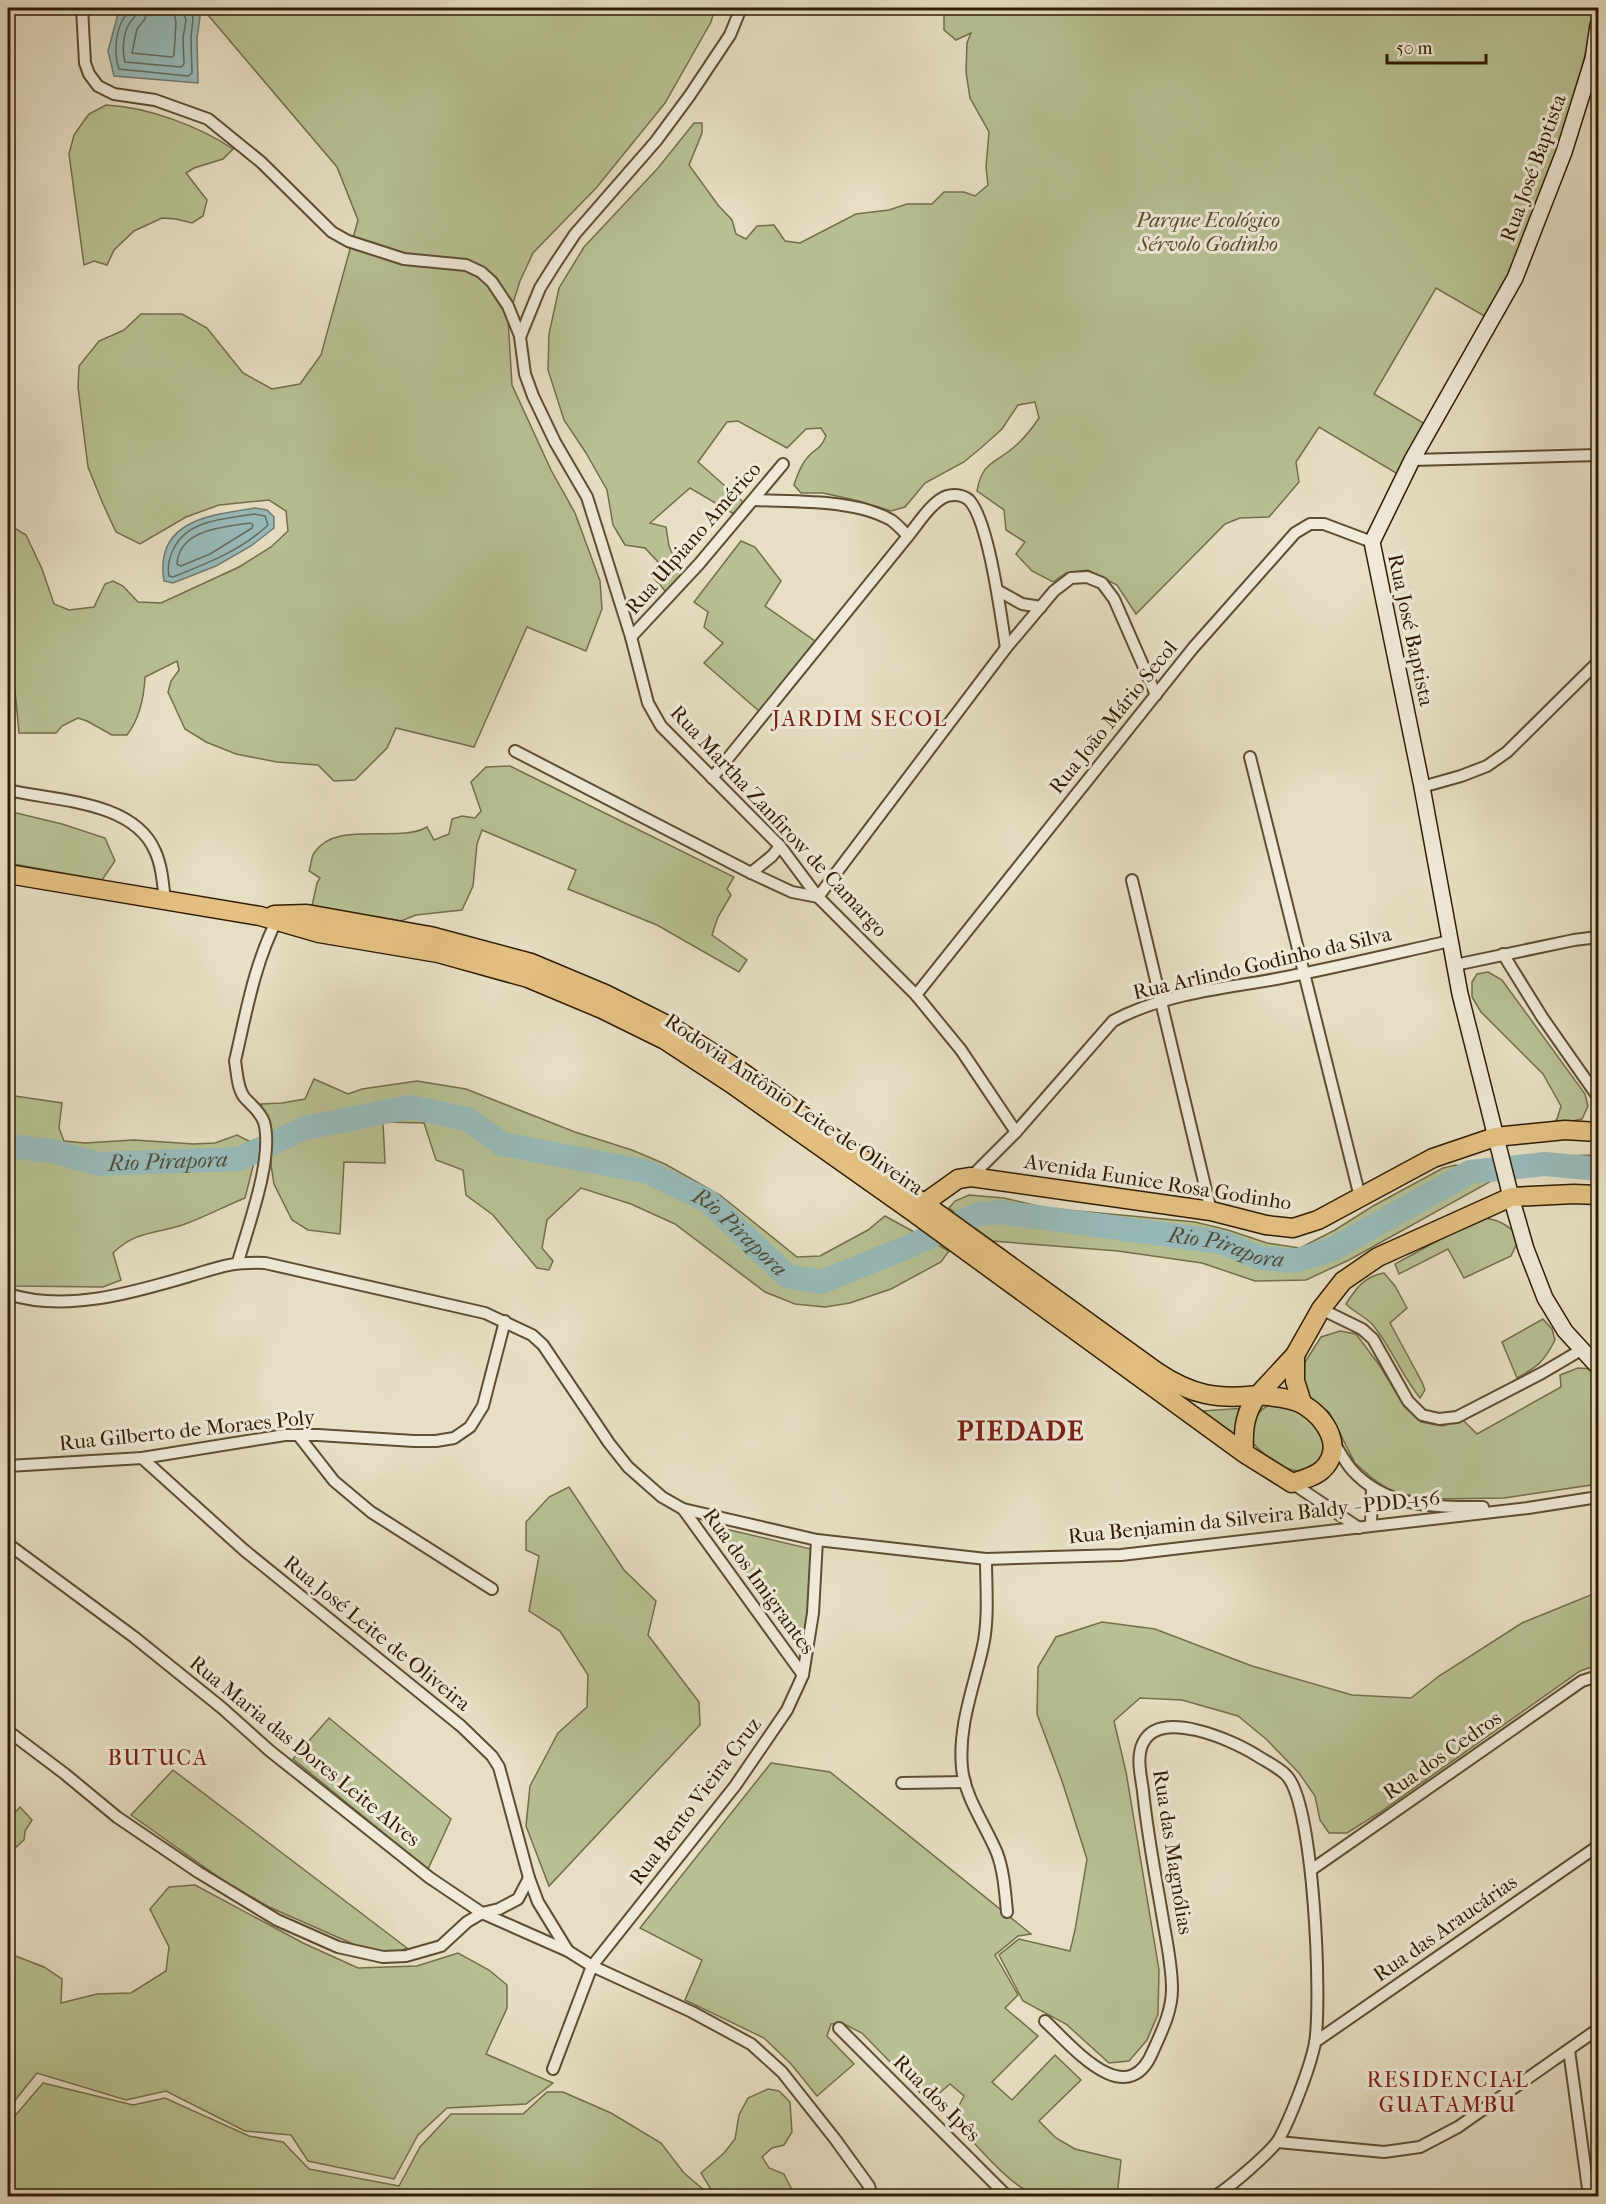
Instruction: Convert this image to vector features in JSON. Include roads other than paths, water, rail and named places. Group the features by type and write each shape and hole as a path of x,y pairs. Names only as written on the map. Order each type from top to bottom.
{"main road":[{"name":"Rodovia Antônio Leite de Oliveira","path":"8,874 272,917 319,933 438,953 528,978 602,1009 665,1040 922,1210 1184,1409 1244,1453 1292,1483"},
{"name":"Rodovia Antônio Leite de Oliveira","path":"272,917 307,914 430,936 531,963 605,994 675,1029 711,1052 898,1185 922,1210"},
{"name":"Avenida Eunice Rosa Godinho","path":"922,1210 944,1187 958,1179 971,1177 1211,1211 1266,1225 1293,1228 1318,1220 1433,1158 1565,1130 1599,1132"},
{"path":"898,1185 925,1188 944,1187"},
{"path":"1244,1453 1245,1418 1251,1404 1295,1355 1321,1309 1343,1281 1378,1257 1511,1197 1599,1195"},
{"name":"Rodovia Antônio Leite de Oliveira","path":"965,1243 1175,1384 1194,1393 1237,1397 1258,1395 1281,1397 1302,1403"},
{"path":"1292,1483 1322,1470 1331,1458 1333,1442 1328,1428 1302,1403 1295,1381 1295,1355"},
{"path":"1184,1409 1237,1397"}],"street":[{"path":"82,8 85,63 89,74 98,86 114,94 155,100 186,109 208,119 261,162 332,232 348,241 404,259 466,265 481,272 492,282 508,306 520,337"},
{"name":"Rua Martha Zanfirow de Camargo","path":"741,8 730,35 690,95 656,141 575,234 540,288 520,337 525,374 555,442 588,497 631,638 648,703 661,726 780,846 818,897 916,995 961,1050 1016,1132"},
{"name":"Rua José Baptista","path":"1511,1197 1455,965 1422,787 1372,542 1412,460 1515,278 1564,152 1593,59 1599,25"},
{"path":"1412,460 1599,455"},
{"name":"Rua Ulpiano Américo","path":"631,638 699,564 783,464"},
{"path":"712,778 908,536 933,506 945,497 957,495 967,498 974,507 982,526 997,590 1006,648"},
{"path":"754,500 832,504 872,512 893,521 908,536"},
{"name":"Rua João Mário Secol","path":"916,995 1193,648 1295,533 1310,524 1324,524 1372,542"},
{"path":"515,751 751,873 792,892 818,897 1006,648 1054,591 1071,578 1087,577 1102,583 1114,598 1156,695"},
{"path":"997,590 1022,604 1041,607"},
{"path":"1422,787 1487,766 1507,752 1599,662"},
{"path":"1250,757 1360,1197"},
{"path":"8,790 70,801 109,811 128,820 142,831 155,850 163,879 165,901"},
{"path":"751,873 772,856 780,846"},
{"path":"1132,880 1211,1211"},
{"path":"238,1262 264,1167 267,1139 263,1120 243,1095 237,1078 235,1061 272,917"},
{"path":"1455,965 1574,940 1599,937"},
{"name":"Rua Arlindo Godinho da Silva","path":"971,1177 1016,1132 1113,1021 1133,1010 1161,1001 1304,974 1450,941"},
{"path":"1503,954 1542,1017 1599,1097"},
{"path":"1511,1197 1526,1249 1545,1298 1564,1331 1599,1367"},
{"name":"Rua Benjamin da Silveira Baldy - PDD-156","path":"8,1294 22,1298 61,1302 86,1300 238,1262 265,1263 485,1313 532,1335 543,1345 609,1443 628,1467 662,1497 683,1509 817,1540 986,1559 1121,1555 1528,1508 1599,1497"},
{"path":"8,1302 22,1298"},
{"path":"1321,1309 1362,1329 1372,1339 1408,1401 1422,1415 1438,1419 1456,1417 1542,1373 1581,1350"},
{"name":"Rua Gilberto de Moraes Poly","path":"8,1466 141,1458 250,1440 298,1435 414,1441 454,1438 470,1427 483,1406 505,1321"},
{"path":"298,1435 334,1481 371,1512 492,1588"},
{"path":"1333,1442 1352,1470 1372,1488 1401,1502 1454,1507 1528,1508"},
{"name":"Rua José Leite de Oliveira","path":"141,1458 244,1550 460,1726 492,1756 499,1767 529,1878 538,1902 568,1952"},
{"name":"Rodovia Antônio Leite de Oliveira","path":"1292,1483 1359,1528"},
{"path":"1371,1525 1372,1488"},
{"path":"1401,1502 1413,1521"},
{"name":"Rua dos Imigrantes","path":"683,1509 803,1676"},
{"name":"Rua Bento Vieira Cruz","path":"554,2069 592,1966 735,1786 787,1710 803,1676 813,1613 817,1540"},
{"name":"Rua Maria das Dores Leite Alves","path":"8,1544 160,1658 222,1708 270,1751 430,1878 482,1913 692,2012 751,2044 782,2072 835,2139 869,2186 872,2196"},
{"path":"986,1559 986,1614 983,1645 963,1722 962,1767 965,1782 997,1855 1004,1882 1007,1912"},
{"name":"Rua dos Cedros","path":"1311,1870 1582,1681 1599,1676"},
{"name":"Rua das Magnólias","path":"1045,2021 1096,2068 1115,2077 1134,2074 1149,2061 1167,2018 1172,1991 1170,1957 1146,1823 1139,1760 1143,1743 1155,1730 1171,1726 1204,1732 1253,1753 1287,1776 1297,1795 1311,1870 1318,1960 1315,2042 1297,2096 1278,2142 1226,2190 1215,2196"},
{"path":"8,1731 117,1817 198,1872 277,1920 338,1947 382,1957 406,1956 441,1946 467,1922 482,1913 499,1910 518,1899 529,1878"},
{"path":"902,1784 965,1782"},
{"name":"Rua das Araucárias","path":"1315,2042 1599,1846"},
{"name":"Rua dos Ipês","path":"839,2028 1007,2196"},
{"path":"1278,2142 1384,2152 1420,2147 1458,2127 1599,2029"},
{"path":"1569,2050 1589,2196"}],"water":[{"path":"128,8 194,8 200,17 197,38 198,83 114,76 108,51 118,14"},
{"path":"255,508 267,510 274,517 274,528 251,546 216,566 173,583 164,581 163,561 168,545 177,533 189,524 204,518"}],"waterway":[{"name":"Rio Pirapora","path":"8,1146 52,1151 99,1164 239,1159 305,1128 410,1107 467,1119 502,1144 648,1172 708,1201 787,1276 821,1282 910,1246 978,1214 1001,1212 1221,1242 1260,1258 1295,1261 1333,1249 1470,1172 1545,1164 1598,1169"}],"district":[{"name":"JARDIM SECOL","path":"860,719"},
{"name":"PIEDADE","path":"1021,1431"},
{"name":"BUTUCA","path":"158,1758"},
{"name":"RESIDENCIAL GUATAMBU","path":"1448,2092"}],"park label":[{"name":"Parque Ecológico Sérvolo Godinho","path":"1208,232"}]}
